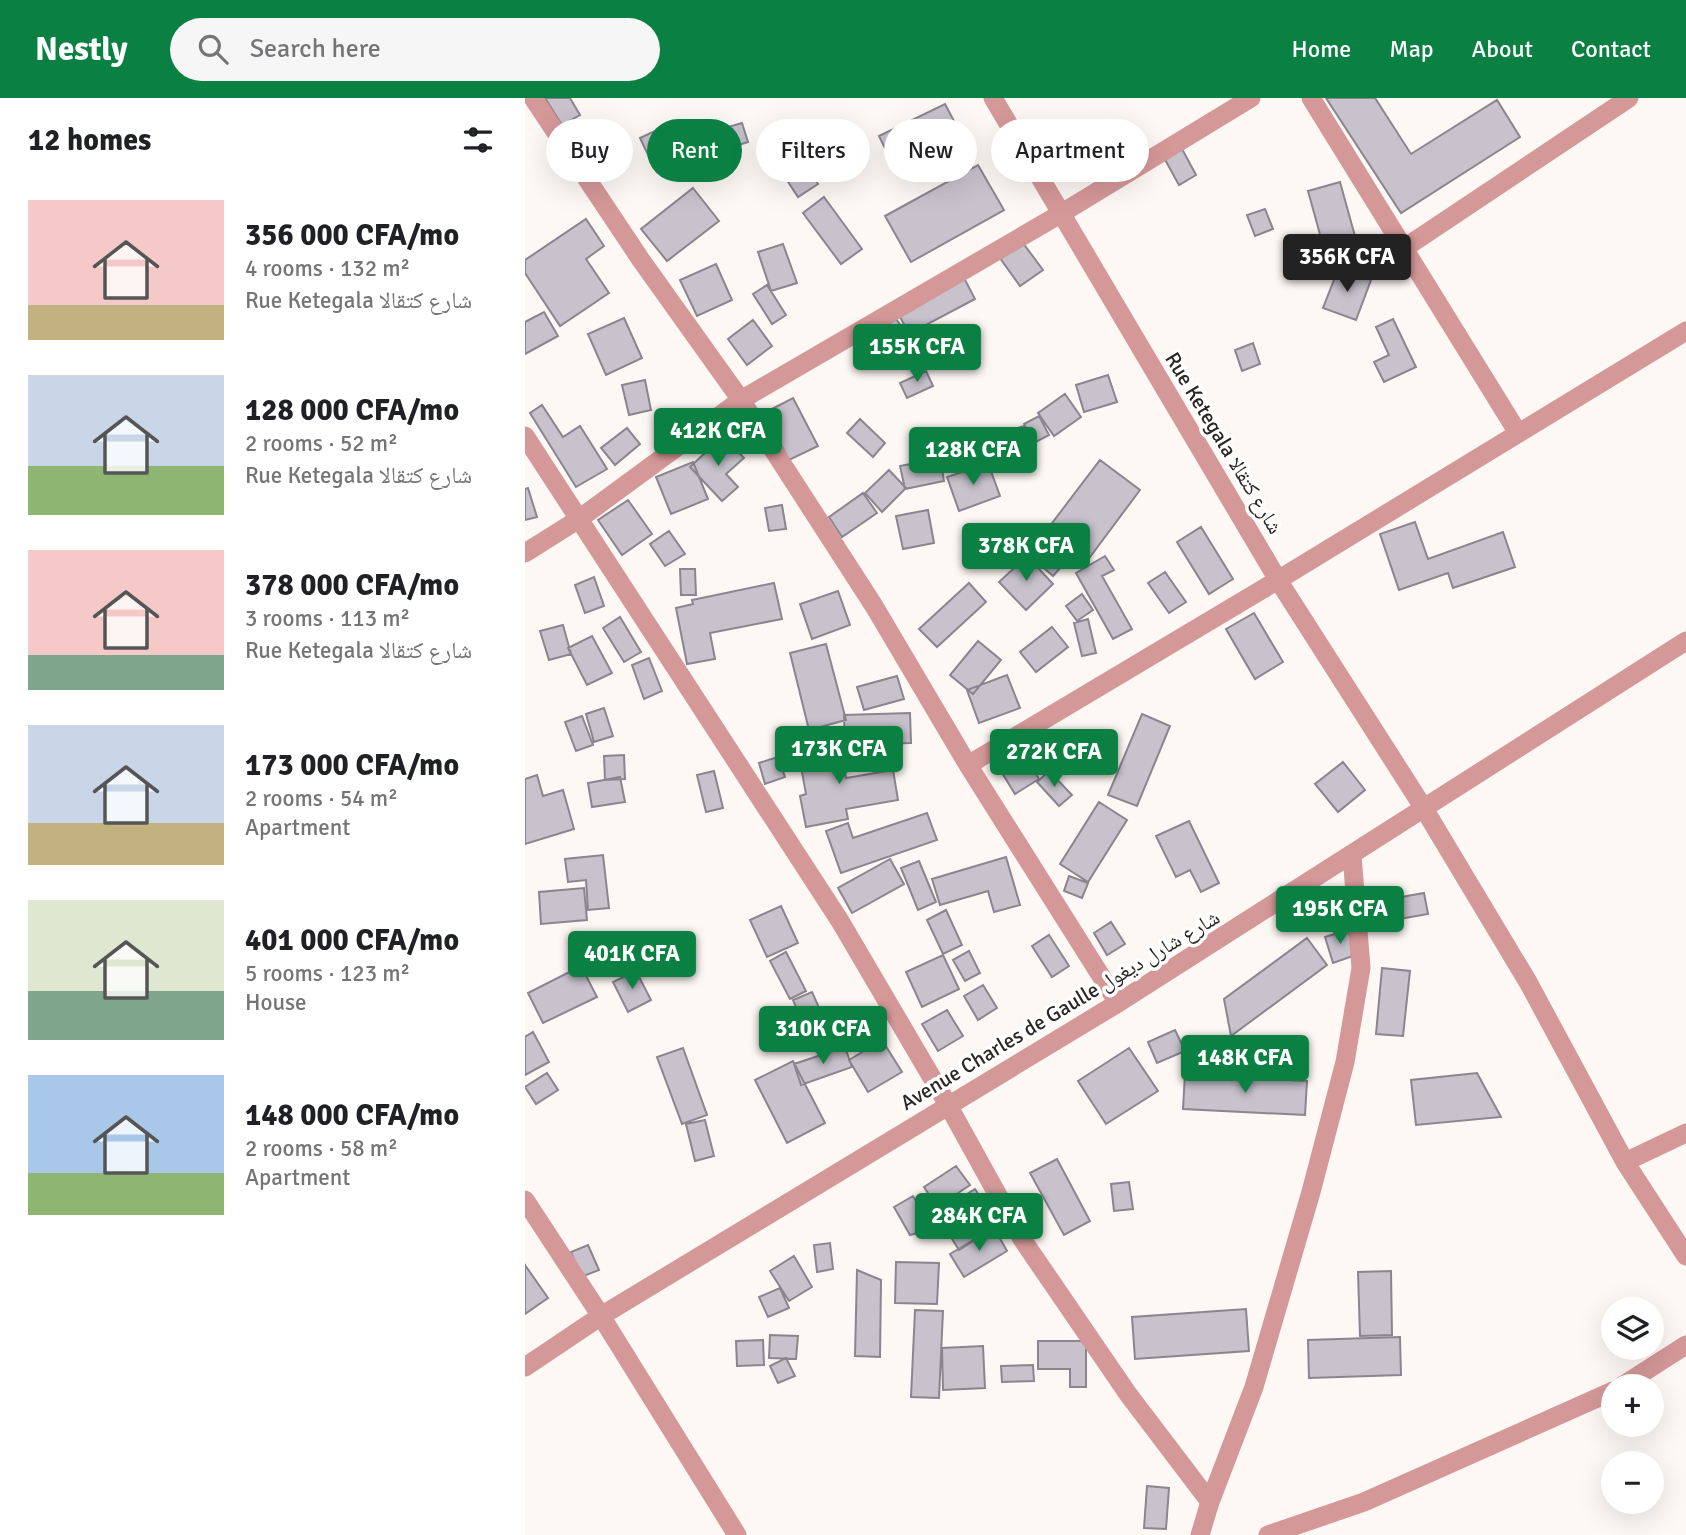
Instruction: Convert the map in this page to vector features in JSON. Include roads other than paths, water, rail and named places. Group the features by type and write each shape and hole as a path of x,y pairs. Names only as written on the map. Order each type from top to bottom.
{"street":[{"path":"533,98 641,260 741,400 874,606 968,765 1118,1003"},
{"name":"Rue Ketegala شارع كتقالا","path":"993,98 1278,580 1423,807 1528,982 1625,1162 1686,1256"},
{"path":"525,553 579,519 741,400 1062,213 1251,98"},
{"path":"1311,98 1518,433"},
{"path":"1403,249 1629,98"},
{"path":"968,765 1686,331"},
{"path":"525,436 840,922 948,1105 1022,1240 1128,1394 1210,1502"},
{"name":"Avenue Charles de Gaulle شارع شارل ديغول","path":"525,1367 601,1316 1118,1003 1686,641"},
{"path":"1200,1535 1254,1387 1311,1192 1345,1062 1361,968 1352,855"},
{"path":"1625,1162 1686,1133"},
{"path":"525,1200 601,1316 737,1535"},
{"path":"1641,1374 1686,1345"},
{"path":"1268,1535 1364,1502 1601,1396"}]}
